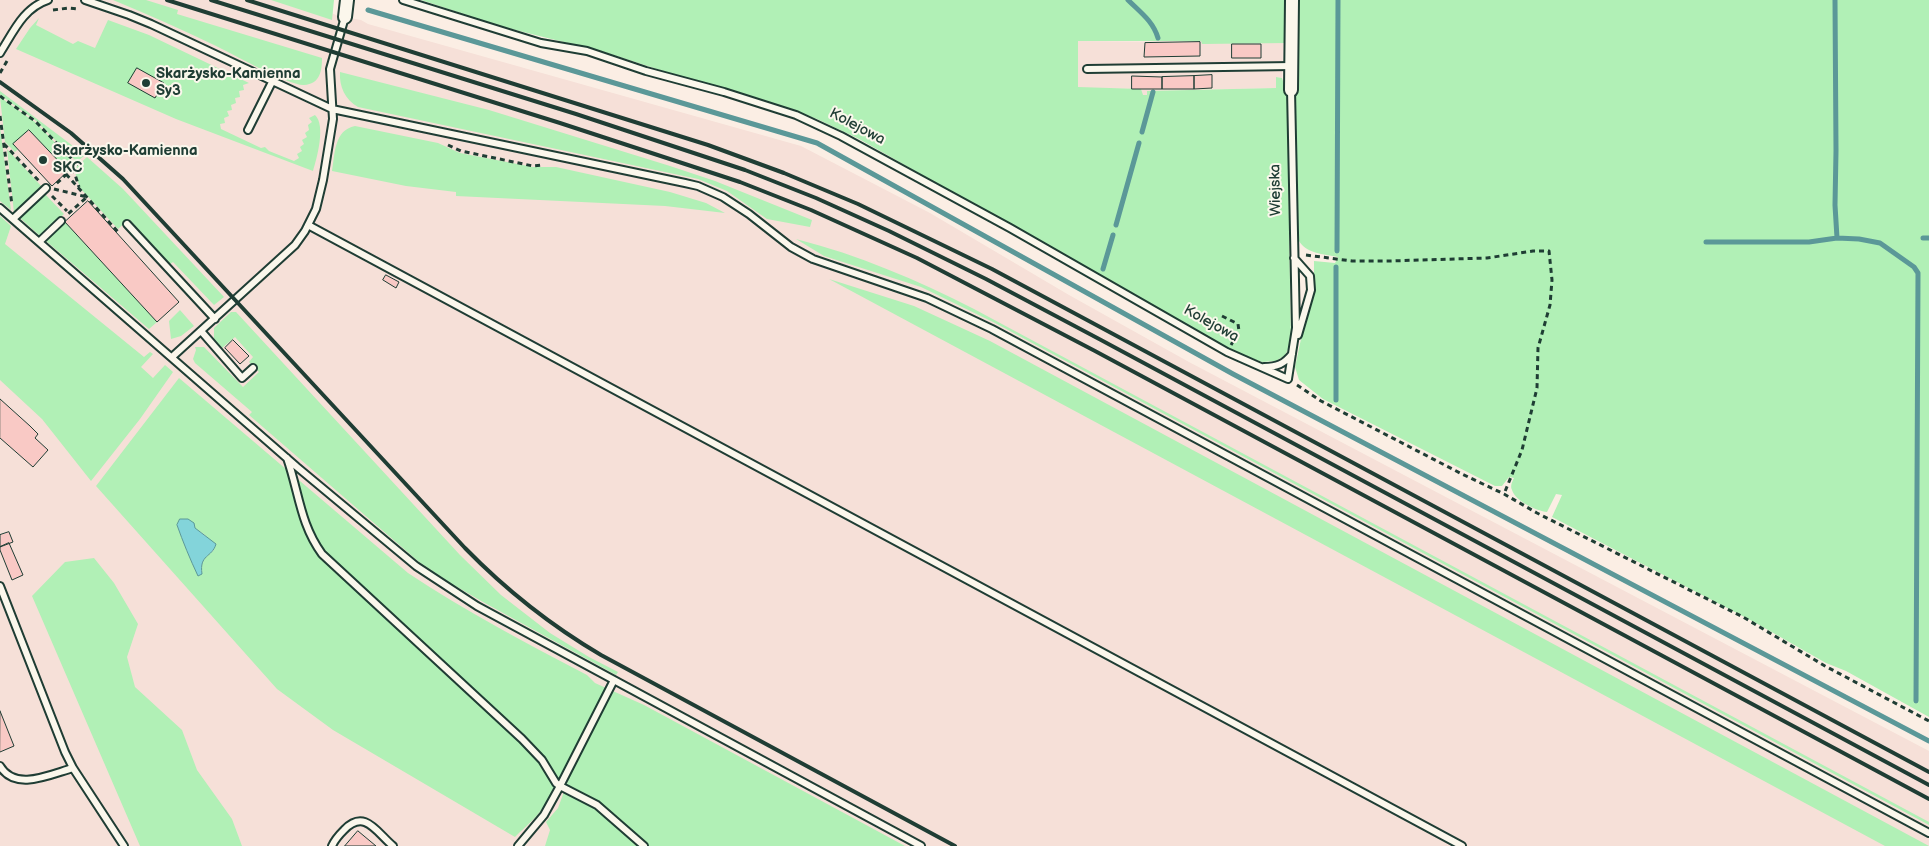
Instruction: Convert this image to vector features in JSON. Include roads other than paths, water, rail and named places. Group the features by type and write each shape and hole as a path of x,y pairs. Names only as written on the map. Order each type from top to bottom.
{"street":[{"path":"345,17 347,0"},
{"name":"Wiejska","path":"1291,90 1292,0"}],"lane":[{"path":"0,53 27,13 46,0"},
{"path":"85,0 129,15 332,109 685,183 711,191 748,214 802,254 836,268 927,298 992,329 1929,833"},
{"name":"Kolejowa","path":"403,0 541,43 587,51 646,71 724,92 796,115 841,136 1010,228 1227,352 1288,379"},
{"path":"172,357 295,245 308,225 316,208 332,131 330,70 345,17"},
{"path":"1088,68 1292,66"},
{"path":"248,130 272,82"},
{"name":"Wiejska","path":"1288,379 1296,328 1291,90"},
{"path":"13,220 45,188"},
{"path":"0,208 286,456 416,566 449,589 921,846"},
{"path":"39,242 61,221"},
{"path":"127,224 215,319"},
{"path":"308,225 1462,846"},
{"path":"1260,367 1276,367 1292,355 1304,317 1311,290 1310,276 1294,255"},
{"path":"1296,318 1304,317"},
{"path":"200,331 242,378 253,368"},
{"path":"286,456 294,478 304,522 309,534 322,554 522,740 542,760 556,783 597,805 644,846"},
{"path":"0,586 73,768 124,846"},
{"path":"518,846 544,815 614,680"},
{"path":"0,766 11,777 18,780 26,780 73,768"},
{"path":"332,846 336,838 355,821 367,823 392,846"}],"water":[{"path":"180,519 188,519 194,523 195,528 216,544 212,552 204,559 202,574 198,576 177,525"}],"waterway":[{"path":"1128,0 1149,22 1158,38"},
{"path":"1337,251 1338,0"},
{"path":"1835,0 1835,205 1837,238"},
{"path":"368,10 817,143 1233,374 1929,741"},
{"path":"1142,132 1153,92"},
{"path":"1116,225 1139,143"},
{"path":"1103,269 1113,235"},
{"path":"1706,242 1809,242 1837,238 1859,239 1880,243 1914,267 1918,273 1916,701"},
{"path":"1923,238 1929,238"},
{"path":"1336,267 1336,400"}],"railway":[{"path":"167,0 560,123 740,182 811,210 917,258 1095,351 1929,799"},
{"path":"211,0 576,114 745,170 816,198 889,231 986,279 1101,340 1929,785"},
{"path":"247,0 708,145 784,173 858,204 992,269 1929,772"},
{"path":"0,82 71,133 123,179 465,548 529,606 564,632 601,655 955,846"}],"place":[{"name":"Skarżysko-Kamienna Sy3","path":"146,83"},
{"name":"Skarżysko-Kamienna SKC","path":"43,160"}]}
